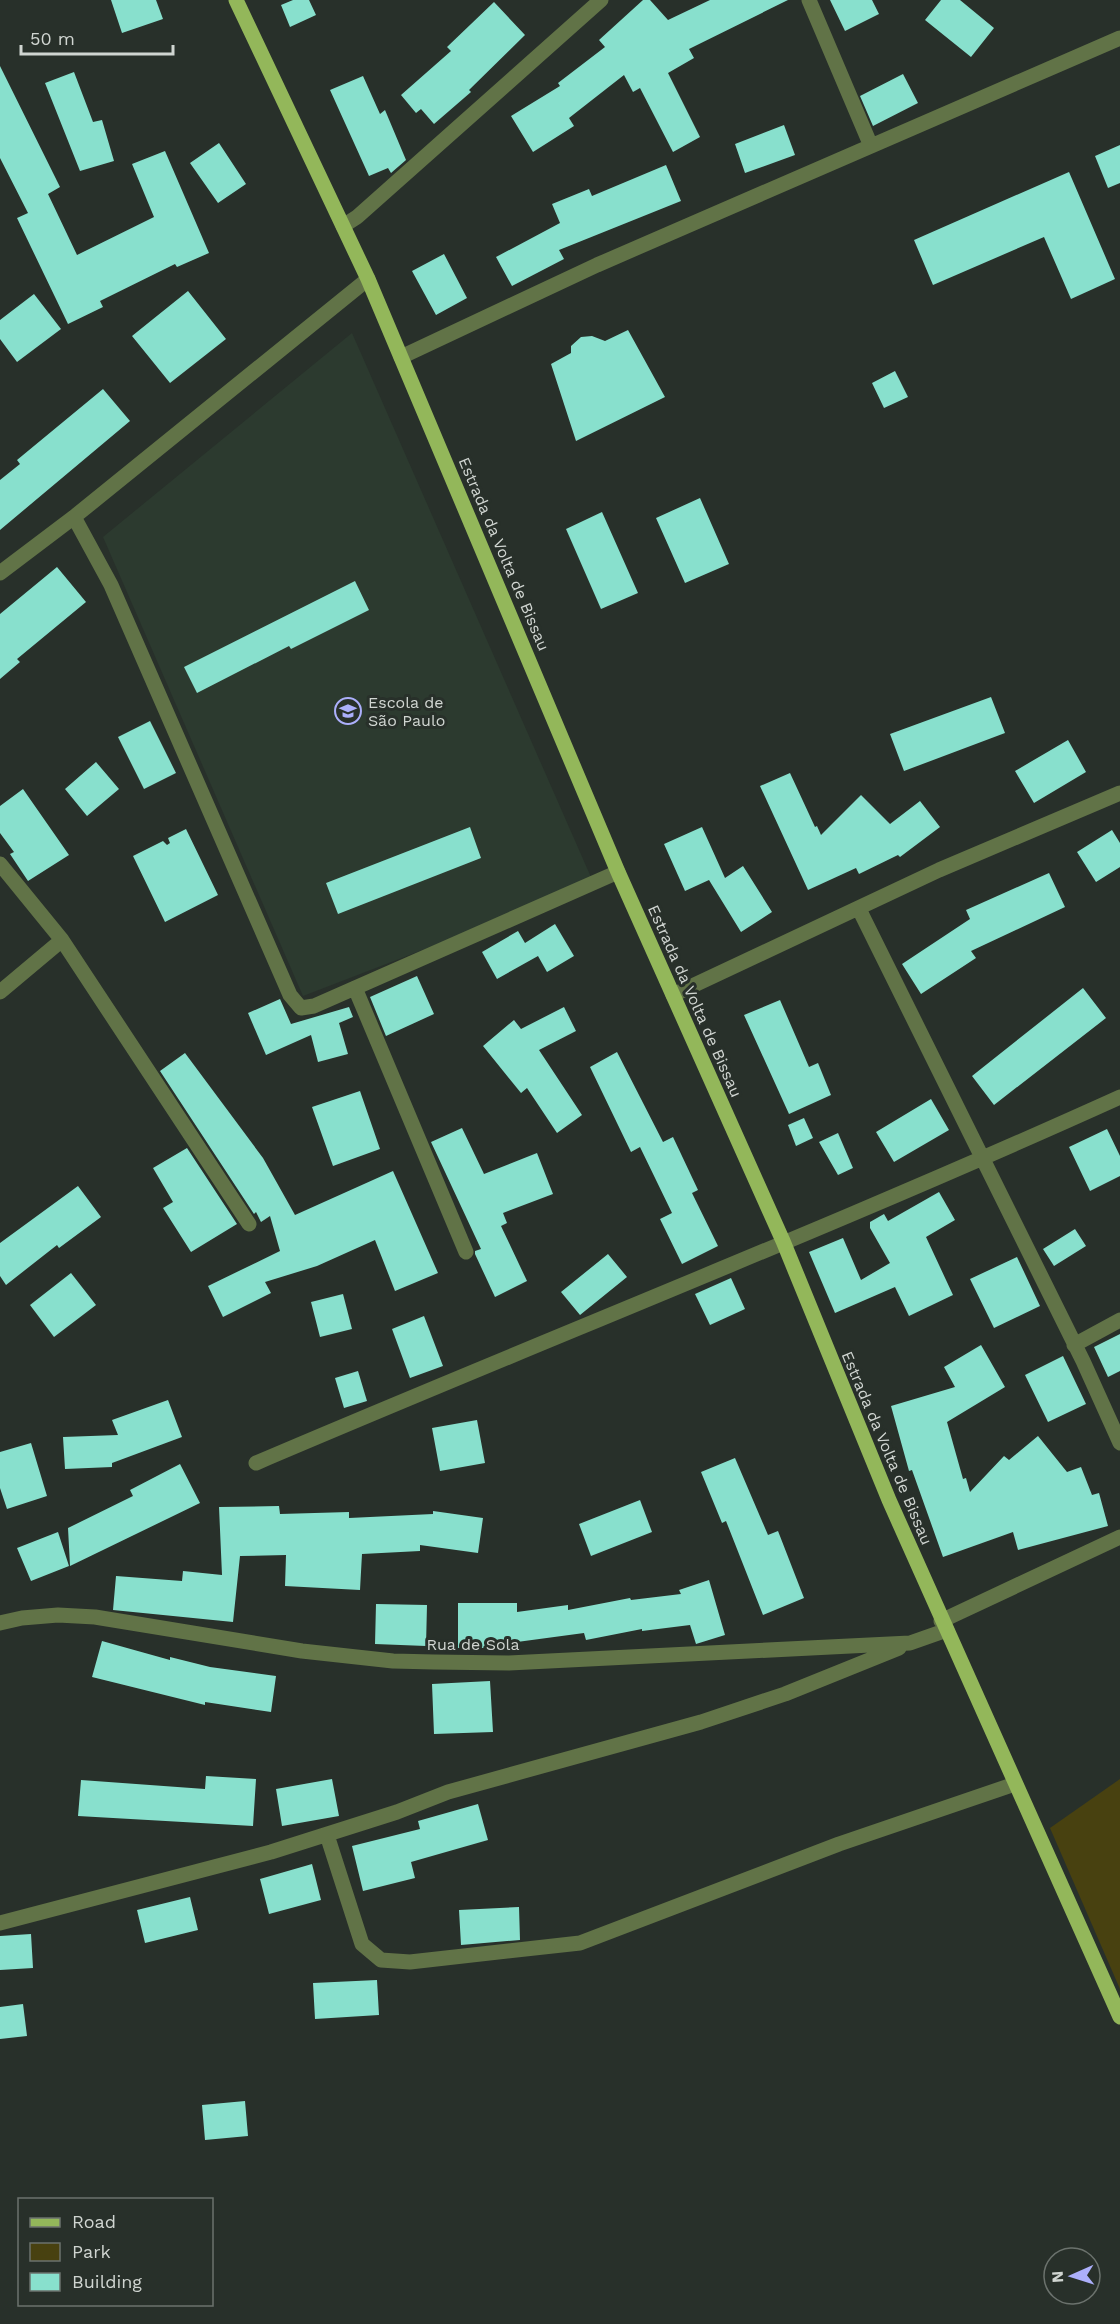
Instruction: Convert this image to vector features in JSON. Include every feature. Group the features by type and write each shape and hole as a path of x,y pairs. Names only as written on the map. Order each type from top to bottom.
{"main road":[{"name":"Estrada da Volta de Bissau","path":"236,0 368,279 618,872 783,1241 944,1626 1120,2017"}],"street":[{"path":"343,226 357,217 601,0"},
{"path":"809,0 871,146"},
{"path":"401,357 597,265 1120,38"},
{"path":"0,573 74,517 368,279"},
{"path":"74,517 111,585 290,995 301,1008 314,1006 618,872"},
{"path":"673,995 939,870 1120,793"},
{"path":"0,864 62,940 249,1224"},
{"path":"859,909 1120,1443"},
{"path":"0,992 62,940"},
{"path":"355,988 466,1252"},
{"path":"256,1463 448,1381 643,1303 783,1241 982,1159 1120,1097"},
{"path":"1074,1345 1120,1320"},
{"name":"Rua de Sola","path":"0,1623 22,1618 57,1615 95,1617 302,1651 434,1662 509,1663 910,1643 1120,1538"},
{"path":"0,1923 96,1900 327,1835 448,1791 712,1718 785,1694 910,1643"},
{"path":"327,1835 362,1944 381,1960 410,1962 580,1943 839,1844 1014,1784"}],"shaded area":[{"name":"Escola de São Paulo","path":"352,333 594,884 303,996 103,537"}],"green space":[{"path":"1120,1779 1120,1989 1050,1828"}],"building":[{"path":"111,0 156,0 163,19 122,33"},
{"path":"293,0 309,0 316,15 290,27 281,5"},
{"path":"643,0 650,0 668,20 710,0 788,0 689,49 694,58 668,73 700,137 673,152 640,88 633,92 624,75 569,118 574,126 533,152 511,116 560,86 558,83 605,47 599,40"},
{"path":"830,0 872,0 879,14 845,31"},
{"path":"941,0 960,0 994,28 971,57 925,20"},
{"path":"494,2 525,35 469,90 471,92 434,124 421,109 416,113 401,95 451,51 447,47"},
{"path":"0,66 60,187 48,194 77,255 154,217 132,164 165,151 209,253 177,267 175,264 100,301 103,307 68,324 17,218 28,213 0,158"},
{"path":"74,72 93,122 102,120 114,161 80,171 45,83"},
{"path":"903,74 918,103 873,126 860,96"},
{"path":"363,76 380,114 385,110 406,160 391,173 388,168 369,176 330,90"},
{"path":"784,125 795,155 745,173 735,144"},
{"path":"219,143 246,184 218,203 190,163"},
{"path":"1120,145 1120,183 1108,188 1095,156"},
{"path":"666,165 681,201 559,250 564,259 512,286 496,257 560,223 552,204 589,189 592,196"},
{"path":"1069,172 1115,279 1071,299 1044,237 933,285 914,240"},
{"path":"444,254 467,298 436,315 412,271"},
{"path":"188,291 226,339 170,383 132,336"},
{"path":"34,294 61,329 17,362 0,339 0,320"},
{"path":"628,330 665,397 576,441 551,364 571,353 571,346 581,337 592,336 605,341"},
{"path":"895,371 908,397 884,408 872,383"},
{"path":"103,389 130,421 0,530 0,480 20,464 17,460"},
{"path":"700,498 729,564 685,583 656,518"},
{"path":"602,512 638,593 601,609 566,529"},
{"path":"57,567 86,602 17,659 20,662 0,679 0,614"},
{"path":"355,581 369,610 291,649 289,646 197,693 184,667"},
{"path":"991,697 1005,733 904,771 890,734"},
{"path":"150,721 176,773 144,789 118,737"},
{"path":"1068,740 1086,772 1034,803 1015,771"},
{"path":"96,762 119,789 87,816 65,789"},
{"path":"790,773 821,835 861,795 890,824 920,801 940,827 900,857 898,855 859,874 856,868 808,890 760,786"},
{"path":"23,789 69,855 28,881 10,854 14,852 0,833 0,806"},
{"path":"470,827 481,858 338,914 326,883"},
{"path":"702,827 725,878 743,866 772,912 741,932 709,880 685,891 664,844"},
{"path":"186,829 218,895 165,922 133,856 163,841 167,845 170,843 168,838"},
{"path":"1112,830 1120,843 1120,867 1096,882 1077,852"},
{"path":"1049,873 1065,907 971,951 976,958 921,994 902,964 970,919 966,910"},
{"path":"555,924 574,956 547,972 538,956 497,979 482,952 518,931 525,943"},
{"path":"417,976 434,1014 386,1036 370,997"},
{"path":"1083,988 1106,1018 994,1105 972,1076"},
{"path":"280,999 291,1024 349,1007 353,1017 339,1023 348,1054 318,1062 311,1035 266,1055 248,1013"},
{"path":"780,1000 809,1067 818,1063 831,1095 789,1114 744,1015"},
{"path":"564,1007 576,1031 539,1050 582,1115 557,1133 527,1088 521,1093 483,1046 514,1020 521,1029"},
{"path":"617,1052 663,1142 673,1137 698,1190 692,1193 718,1246 682,1264 660,1219 672,1213 640,1147 631,1152 590,1067"},
{"path":"185,1053 263,1158 295,1215 393,1171 438,1273 395,1291 375,1240 317,1266 265,1282 271,1293 223,1317 208,1286 280,1251 270,1216 261,1222 256,1212 254,1214 160,1071"},
{"path":"360,1091 380,1149 333,1166 312,1107"},
{"path":"931,1099 949,1130 894,1162 876,1132"},
{"path":"804,1118 813,1138 796,1146 788,1125"},
{"path":"462,1128 484,1174 537,1153 553,1194 503,1213 507,1223 501,1226 527,1281 495,1297 475,1254 475,1251 481,1249 431,1142"},
{"path":"1107,1129 1120,1156 1120,1176 1090,1191 1069,1147"},
{"path":"838,1133 853,1168 838,1175 819,1142"},
{"path":"187,1148 237,1224 191,1252 163,1208 173,1202 153,1168"},
{"path":"78,1186 101,1217 59,1248 57,1245 6,1285 0,1276 0,1243"},
{"path":"939,1192 955,1220 926,1237 953,1295 909,1316 895,1287 835,1313 809,1252 843,1238 861,1280 890,1263 870,1228 870,1222 884,1214 888,1221"},
{"path":"1075,1229 1086,1246 1054,1266 1043,1249"},
{"path":"608,1254 627,1277 580,1315 561,1292"},
{"path":"1017,1257 1040,1306 994,1328 970,1279"},
{"path":"71,1273 96,1305 54,1337 30,1305"},
{"path":"731,1278 745,1309 710,1325 695,1294"},
{"path":"343,1294 352,1329 320,1337 311,1302"},
{"path":"424,1316 443,1366 410,1378 392,1329"},
{"path":"1120,1334 1120,1371 1108,1377 1094,1347"},
{"path":"981,1345 1005,1387 947,1422 963,1479 966,1478 970,1492 1004,1456 1009,1460 1038,1436 1067,1472 1081,1467 1092,1495 1099,1493 1108,1526 1018,1550 1013,1532 943,1557 912,1470 909,1471 891,1406 955,1387 944,1367"},
{"path":"1063,1356 1086,1404 1048,1422 1025,1375"},
{"path":"358,1371 367,1401 344,1408 335,1378"},
{"path":"168,1400 182,1437 112,1463 112,1467 65,1469 63,1437 118,1435 112,1420"},
{"path":"477,1420 485,1463 440,1471 432,1428"},
{"path":"31,1443 47,1496 7,1509 0,1488 0,1452"},
{"path":"735,1458 768,1535 778,1531 804,1598 763,1615 726,1521 722,1523 701,1472"},
{"path":"180,1464 200,1503 70,1566 68,1528 133,1496 130,1490"},
{"path":"640,1500 652,1532 591,1556 579,1524"},
{"path":"279,1506 280,1514 349,1512 349,1518 433,1514 433,1511 483,1518 478,1553 420,1545 420,1551 362,1554 360,1590 285,1586 286,1555 240,1556 233,1622 113,1610 116,1576 182,1581 183,1571 222,1575 219,1507"},
{"path":"58,1532 69,1566 31,1581 17,1548"},
{"path":"709,1580 725,1635 696,1644 690,1625 642,1631 642,1629 586,1640 584,1633 517,1642 517,1648 458,1648 458,1603 517,1603 517,1612 568,1605 568,1610 630,1598 631,1600 681,1594 679,1590"},
{"path":"376,1604 427,1605 426,1646 375,1644"},
{"path":"102,1641 170,1660 170,1657 210,1667 276,1676 271,1712 205,1702 205,1705 92,1677"},
{"path":"490,1681 493,1732 434,1734 432,1684"},
{"path":"206,1776 256,1779 253,1826 78,1816 81,1780 205,1789"},
{"path":"332,1779 339,1816 282,1826 276,1789"},
{"path":"478,1804 488,1840 411,1862 415,1878 363,1891 352,1846 420,1829 418,1821"},
{"path":"312,1864 321,1900 269,1914 260,1879"},
{"path":"190,1897 198,1930 145,1943 137,1910"},
{"path":"519,1907 520,1940 461,1945 459,1910"},
{"path":"31,1934 33,1968 0,1970 0,1936"},
{"path":"377,1980 379,2015 315,2019 313,1983"},
{"path":"23,2004 27,2036 0,2039 0,2007"},
{"path":"245,2101 248,2136 205,2140 202,2105"}],"place":[{"name":"Escola de São Paulo","path":"348,711"}]}
